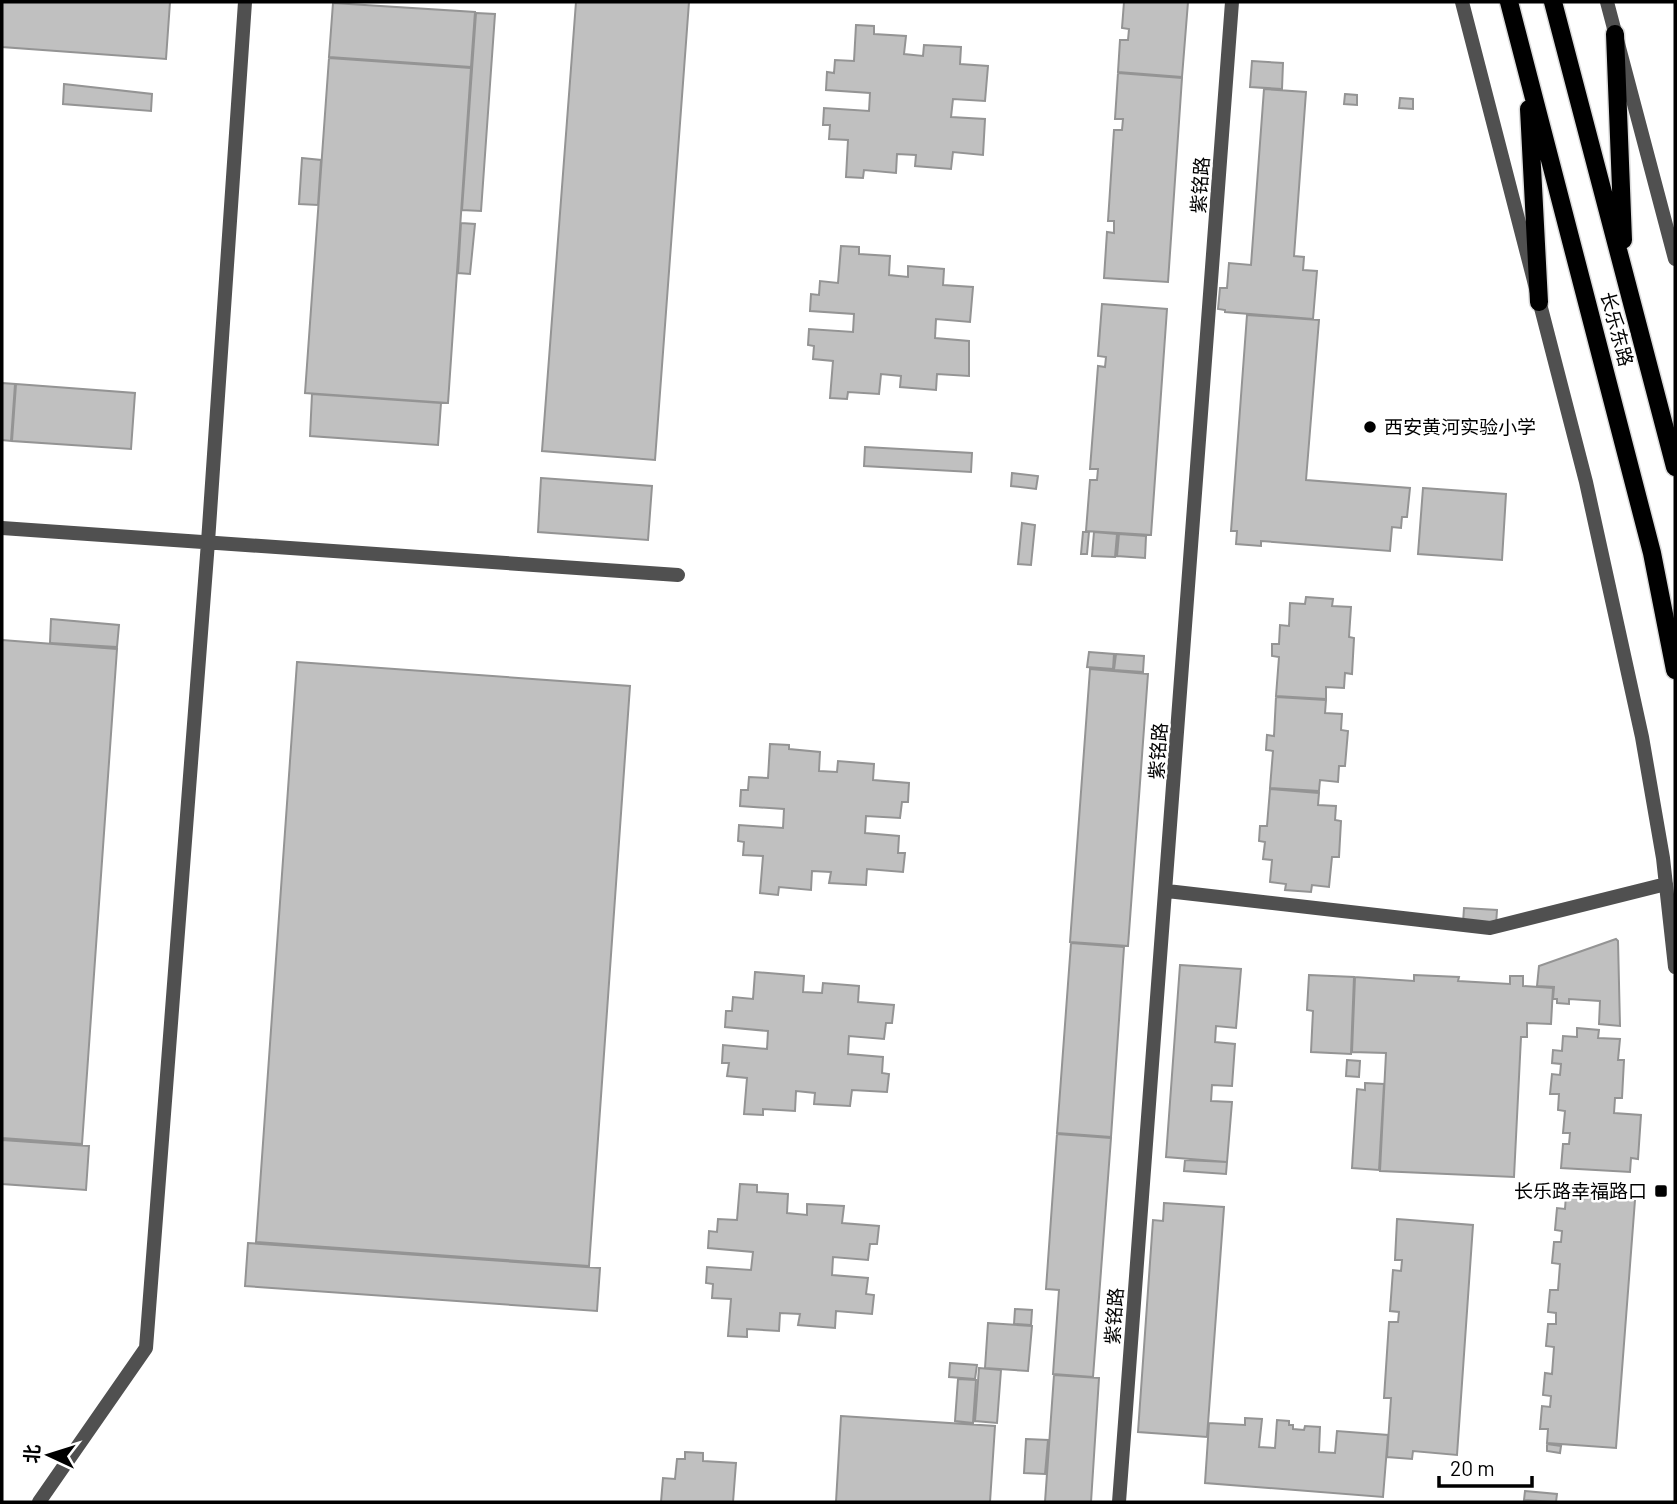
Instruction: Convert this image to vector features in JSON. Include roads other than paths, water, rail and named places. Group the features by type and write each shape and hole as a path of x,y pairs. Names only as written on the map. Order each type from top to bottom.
{"main road":[{"name":"长乐东路","path":"1509,2 1651,553 1675,670"},
{"name":"长乐东路","path":"1553,2 1675,467"},
{"path":"1615,34 1624,271"},
{"path":"1527,70 1539,302"}],"street":[{"path":"39,1502 146,1348 208,542 245,2"},
{"name":"紫铭路","path":"1119,1502 1232,2"},
{"path":"1462,2 1586,482 1642,737 1666,884 1675,967"},
{"path":"1607,2 1675,259"},
{"path":"2,528 678,575"},
{"path":"1167,891 1490,928 1666,884"}],"place":[{"name":"西安黄河实验小学","path":"1370,427"},
{"name":"长乐路幸福路口","path":"1661,1191"}]}
